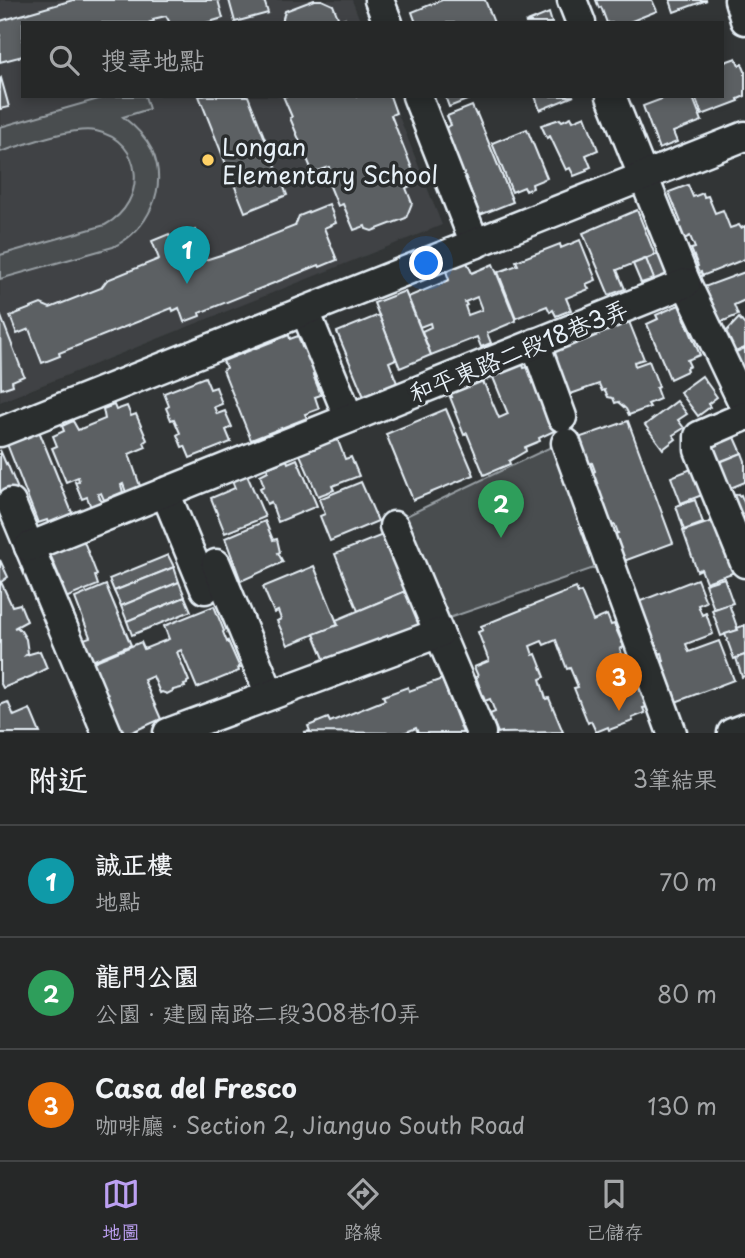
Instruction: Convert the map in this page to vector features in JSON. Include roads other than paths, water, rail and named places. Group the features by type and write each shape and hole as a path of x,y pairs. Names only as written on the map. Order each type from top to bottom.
{"street":[{"path":"379,0 387,21"},
{"path":"572,0 580,21"},
{"path":"739,0 745,20"},
{"path":"418,98 475,244"},
{"path":"612,98 686,283 745,407"},
{"path":"0,432 745,136"},
{"name":"和平東路二段18巷3弄","path":"29,547 686,283"},
{"path":"305,311 349,418"},
{"path":"535,343 672,733"},
{"path":"745,416 699,436 699,450 745,563"},
{"path":"165,492 270,695"},
{"path":"10,503 107,733"},
{"path":"394,526 481,733"},
{"path":"168,733 439,633"},
{"path":"732,733 745,728"}],"place":[{"name":"Longan Elementary School","path":"208,160"},
{"name":"誠正樓","path":"187,284"},
{"name":"龍門公園","path":"501,538"},
{"name":"Casa del Fresco","path":"619,711"}]}
